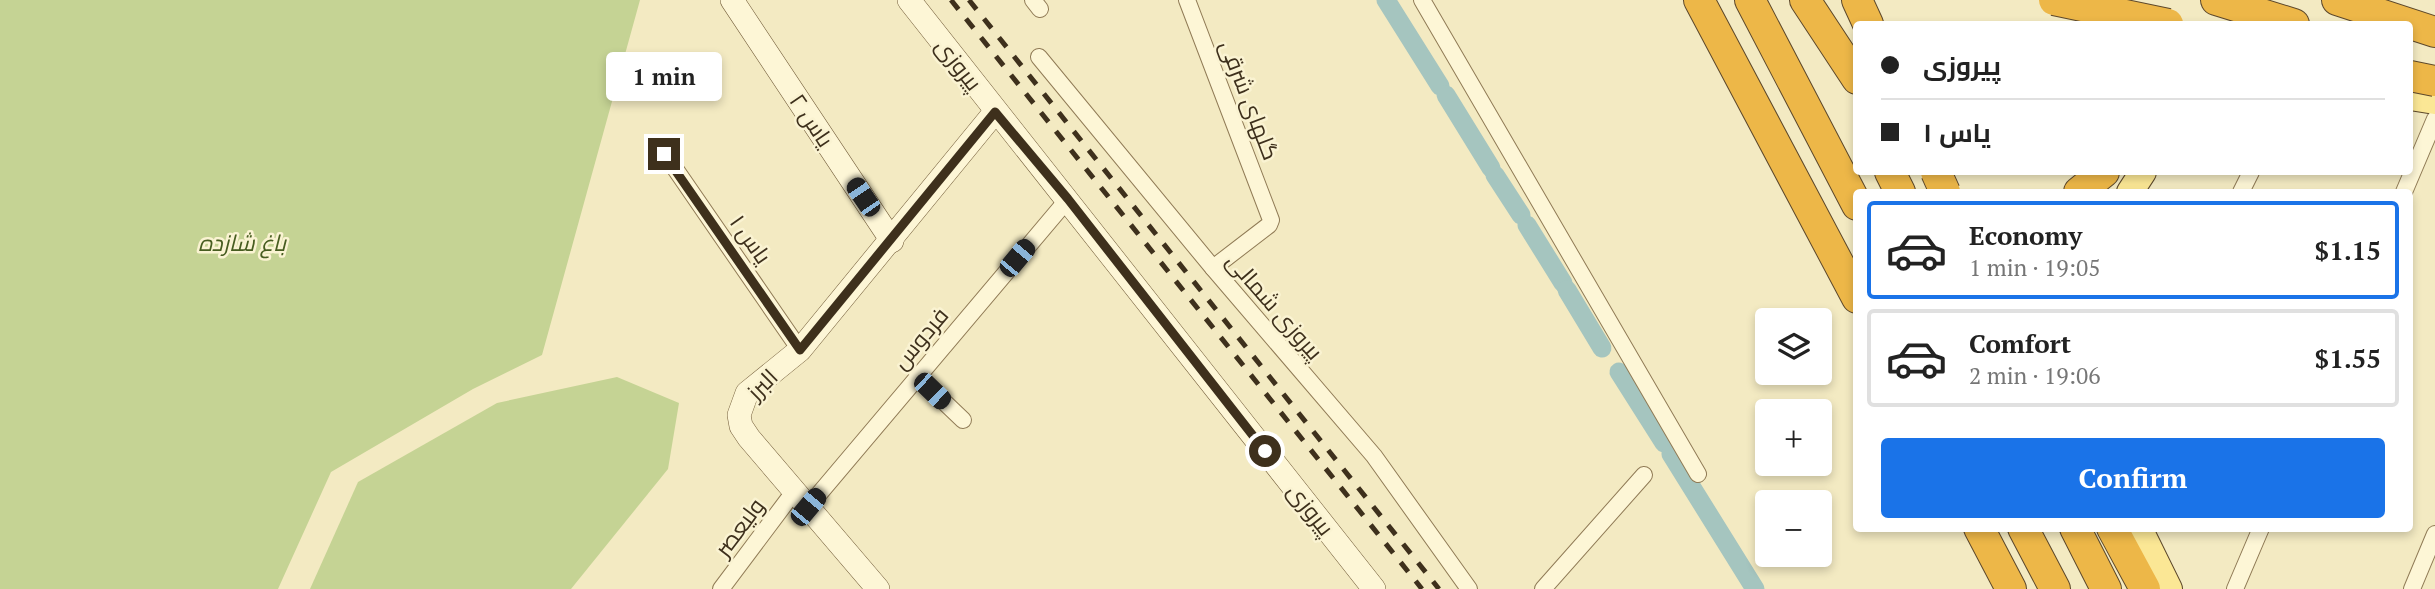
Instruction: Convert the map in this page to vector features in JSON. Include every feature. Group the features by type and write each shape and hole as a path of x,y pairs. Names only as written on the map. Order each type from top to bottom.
{"highway":[{"path":"1699,0 1853,290"},
{"path":"1750,0 1789,69 1853,197"},
{"path":"1857,0 1867,21"},
{"path":"2054,0 2154,21"},
{"path":"2114,0 2127,21"},
{"path":"2216,0 2284,21"},
{"path":"2337,0 2401,21"},
{"path":"1810,10 1853,73"},
{"path":"1810,10 1853,96"},
{"path":"2413,25 2435,32"},
{"path":"2413,72 2435,95"},
{"path":"2413,77 2435,81"},
{"path":"1937,175 1953,189"},
{"path":"2083,189 2100,175"},
{"path":"1981,532 2011,589"},
{"path":"2025,532 2055,589"},
{"path":"2077,532 2106,589"},
{"path":"2114,532 2145,589"}],"main road":[{"path":"2413,97 2435,101"},
{"path":"2141,532 2169,589"}],"street":[{"name":"یاس ۲","path":"732,0 892,241"},
{"name":"پیروزی","path":"909,0 995,112 1068,199 1364,585"},
{"name":"گلهای شرقی","path":"1186,0 1269,217 1269,225 1213,268"},
{"path":"1422,0 1698,474"},
{"name":"پیروزی شمالی","path":"1039,57 1213,268 1374,456 1469,589"},
{"name":"البرز","path":"801,500 741,426 739,415 747,393 800,350 995,112"},
{"path":"2413,171 2435,119"},
{"name":"یاس ۱","path":"664,154 800,350"},
{"name":"فردوس","path":"801,500 917,376 1068,199"},
{"path":"917,376 963,421"},
{"path":"1543,589 1644,475"},
{"path":"801,500 873,587"},
{"name":"ولیعصر","path":"721,589 801,500"},
{"path":"2235,589 2259,532"},
{"path":"2412,589 2435,534"}],"green space":[{"name":"باغ شازده","path":"0,0 640,0 542,355 473,389 331,472 278,589 0,589"},
{"path":"617,377 679,403 668,469 571,589 310,589 358,482 497,403"}],"waterway":[{"path":"1386,0 1440,86"},
{"path":"1446,95 1491,168"},
{"path":"1495,175 1521,215"},
{"path":"1527,225 1563,283"},
{"path":"1567,290 1602,348"},
{"path":"1619,372 1664,443"},
{"path":"1671,454 1755,589"}],"railway":[{"path":"951,0 1422,589"},
{"path":"969,0 1439,589"}],"route":[{"path":"664,154 800,350 995,112 1068,199 1265,451"}]}
